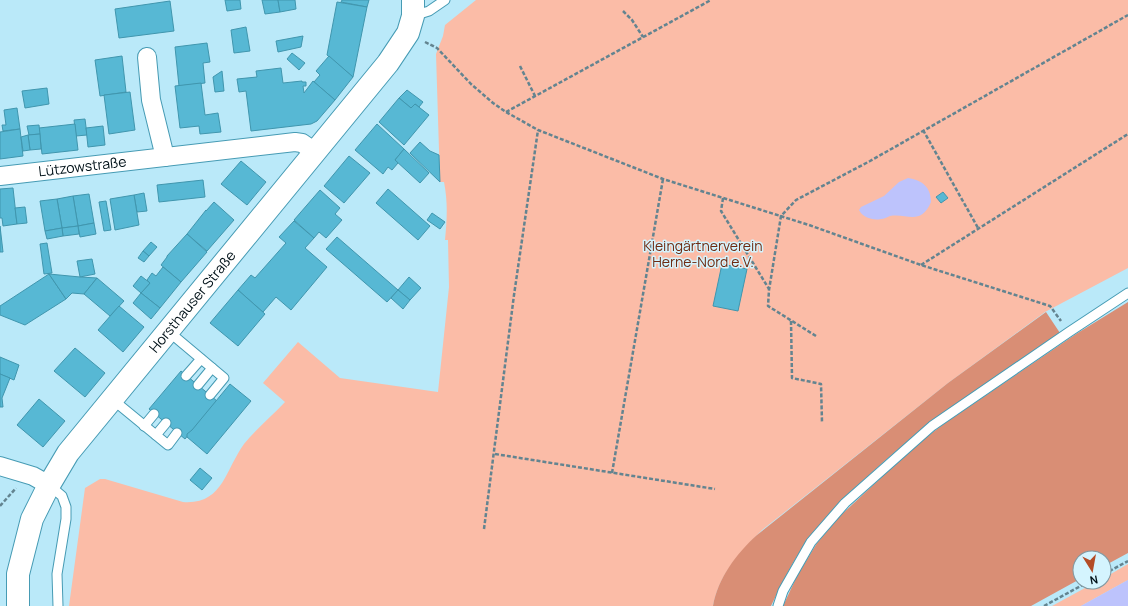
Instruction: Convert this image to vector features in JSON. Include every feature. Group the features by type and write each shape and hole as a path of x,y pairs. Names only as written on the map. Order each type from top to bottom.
{"main road":[{"name":"Horsthauser Straße","path":"18,606 18,574 32,519 49,485 68,453 388,62 412,17"}],"street":[{"path":"147,57 151,100 165,157"},
{"name":"Lützowstraße","path":"0,176 295,142 302,143 315,152"},
{"path":"0,466 33,476 49,485"}],"lane":[{"path":"412,17 429,11 445,0"},
{"path":"778,606 783,591 811,542 845,503 932,426 1128,293"},
{"path":"168,331 224,378 210,395"},
{"path":"186,376 201,359"},
{"path":"198,385 212,368"},
{"path":"112,399 168,445 177,433"},
{"path":"144,426 154,414"},
{"path":"156,435 166,423"},
{"path":"49,485 62,496 66,507 66,519 57,574 58,606"}],"path":[{"path":"506,112 711,0"},
{"path":"623,11 632,20 643,38"},
{"path":"816,336 768,306 769,290 781,216 796,200 870,161 1128,15"},
{"path":"412,17 437,48 471,84 506,112 538,130 663,179 781,216 921,265 1050,306 1069,332"},
{"path":"520,66 535,96"},
{"path":"484,529 495,454 514,295 538,130"},
{"path":"923,130 978,228"},
{"path":"921,265 1128,134"},
{"path":"612,473 663,179"},
{"path":"723,198 721,211 769,290"},
{"path":"791,320 792,378 821,384 822,422"},
{"path":"495,454 715,489"},
{"path":"1112,570 1128,561"},
{"path":"1044,606 1073,590"}],"green space":[{"name":"Kleingärtnerverein Herne-Nord e.V.","path":"476,0 1128,0 1128,268 1045,312 948,383 762,530 738,555 725,574 716,594 713,606 69,606 85,488 100,479 105,479 183,502 207,498 215,492 221,484 244,444 285,402 263,383 298,342 340,378 438,392 449,287 448,240 445,240 447,204 444,182 440,182 436,54 443,36 445,25"},
{"path":"1128,564 1128,580 1112,589 1112,573"},
{"path":"1081,590 1110,590 1081,606 1052,606"}],"shaded area":[{"path":"1128,302 1128,553 1112,562 1112,550 1072,550 1072,583 1031,606 783,606 797,576 817,543 839,517 916,445 945,423 1076,334"},
{"path":"1046,312 1060,333 937,418 890,456 836,506 821,523 797,556 771,606 713,606 719,586 729,567 749,542 948,383"}],"water":[{"path":"908,178 918,180 925,185 929,192 931,202 923,214 913,217 890,216 882,219 875,219 868,218 860,212 859,210 861,207 884,196 899,182"},
{"path":"1128,580 1128,606 1081,606 1112,590"}],"building":[{"path":"225,0 240,0 241,9 227,11"},
{"path":"262,0 278,0 280,12 265,14"},
{"path":"278,0 295,0 296,9 280,12"},
{"path":"342,0 369,0 367,7 341,2"},
{"path":"170,1 174,31 119,38 115,9"},
{"path":"337,2 367,7 353,77 327,55"},
{"path":"246,27 250,51 234,53 231,30"},
{"path":"303,36 301,47 278,52 276,41"},
{"path":"207,43 210,62 203,63 205,83 179,86 175,47"},
{"path":"292,53 305,63 299,70 287,59"},
{"path":"122,56 126,92 100,96 95,60"},
{"path":"329,56 353,77 335,100 314,82 320,75 316,71"},
{"path":"281,68 283,83 306,82 306,86 303,86 304,93 313,81 335,100 317,121 311,124 251,131 246,91 239,92 237,79 257,77 256,71"},
{"path":"222,71 224,91 215,92 213,77"},
{"path":"201,83 205,115 218,113 221,132 200,134 199,126 180,128 175,86"},
{"path":"47,88 49,104 25,108 22,91"},
{"path":"407,90 423,102 419,107 415,104 411,108 399,98"},
{"path":"130,92 135,130 109,134 104,95"},
{"path":"399,98 411,108 415,104 429,115 404,145 379,122"},
{"path":"17,108 20,129 3,131 2,125 6,125 4,110"},
{"path":"85,119 87,135 76,136 74,120"},
{"path":"75,124 78,150 42,154 39,128"},
{"path":"377,124 404,149 395,160 398,163 392,170 388,167 383,174 355,150"},
{"path":"39,125 40,134 29,135 27,126"},
{"path":"103,126 105,145 88,147 86,128"},
{"path":"20,129 23,156 0,159 0,132"},
{"path":"40,134 41,149 30,150 28,135"},
{"path":"28,135 30,150 23,151 21,137"},
{"path":"420,142 430,151 439,155 440,182 410,153"},
{"path":"404,149 429,173 420,183 395,160"},
{"path":"349,156 370,173 344,203 324,186"},
{"path":"241,161 266,182 247,205 221,184"},
{"path":"203,180 205,197 159,202 157,185"},
{"path":"13,188 17,224 3,226 2,218 0,218 0,189"},
{"path":"388,189 430,226 418,240 376,203"},
{"path":"320,190 340,208 335,214 342,220 326,238 319,232 314,238 294,220"},
{"path":"943,192 948,198 941,203 936,197"},
{"path":"144,193 147,211 137,212 134,195"},
{"path":"89,194 94,223 78,226 73,196"},
{"path":"134,195 139,225 115,230 110,199"},
{"path":"73,196 78,226 62,228 57,199"},
{"path":"57,199 62,228 45,231 40,201"},
{"path":"106,201 111,230 104,231 99,202"},
{"path":"214,202 234,220 207,251 187,234"},
{"path":"25,207 27,223 17,224 15,208"},
{"path":"432,213 445,222 440,229 427,220"},
{"path":"294,221 314,238 305,248 327,267 291,310 276,297 263,312 238,290 251,275 255,278 286,243 279,237"},
{"path":"94,223 96,234 80,237 78,226"},
{"path":"0,226 3,252 0,252"},
{"path":"78,226 79,234 63,236 62,228"},
{"path":"62,228 63,236 47,239 45,231"},
{"path":"187,234 207,252 181,282 161,265"},
{"path":"337,237 398,290 387,302 326,249"},
{"path":"151,242 157,247 149,256 143,251"},
{"path":"47,243 52,273 44,274 40,244"},
{"path":"143,251 149,256 144,262 138,258"},
{"path":"92,259 95,274 80,277 77,261"},
{"path":"722,264 747,269 738,311 713,306"},
{"path":"163,267 181,282 160,308 141,293 150,283 147,280 152,273 156,276"},
{"path":"49,274 66,299 25,325 0,315 0,306"},
{"path":"49,274 97,278 84,294 72,293 66,299"},
{"path":"141,276 150,283 141,293 133,286"},
{"path":"409,277 421,288 410,300 398,290"},
{"path":"97,278 124,301 110,316 84,294"},
{"path":"238,290 265,314 238,346 210,323"},
{"path":"398,290 410,300 403,309 391,298"},
{"path":"141,293 160,308 151,319 133,303"},
{"path":"119,306 144,327 123,352 98,330"},
{"path":"75,348 105,373 85,397 54,371"},
{"path":"0,357 19,365 14,380 0,374"},
{"path":"181,371 217,401 185,439 149,409"},
{"path":"0,374 10,378 2,398 3,407 0,407"},
{"path":"230,384 251,401 207,454 187,437 187,434"},
{"path":"39,399 65,421 43,447 17,425"},
{"path":"200,468 212,478 202,490 190,480"}]}
